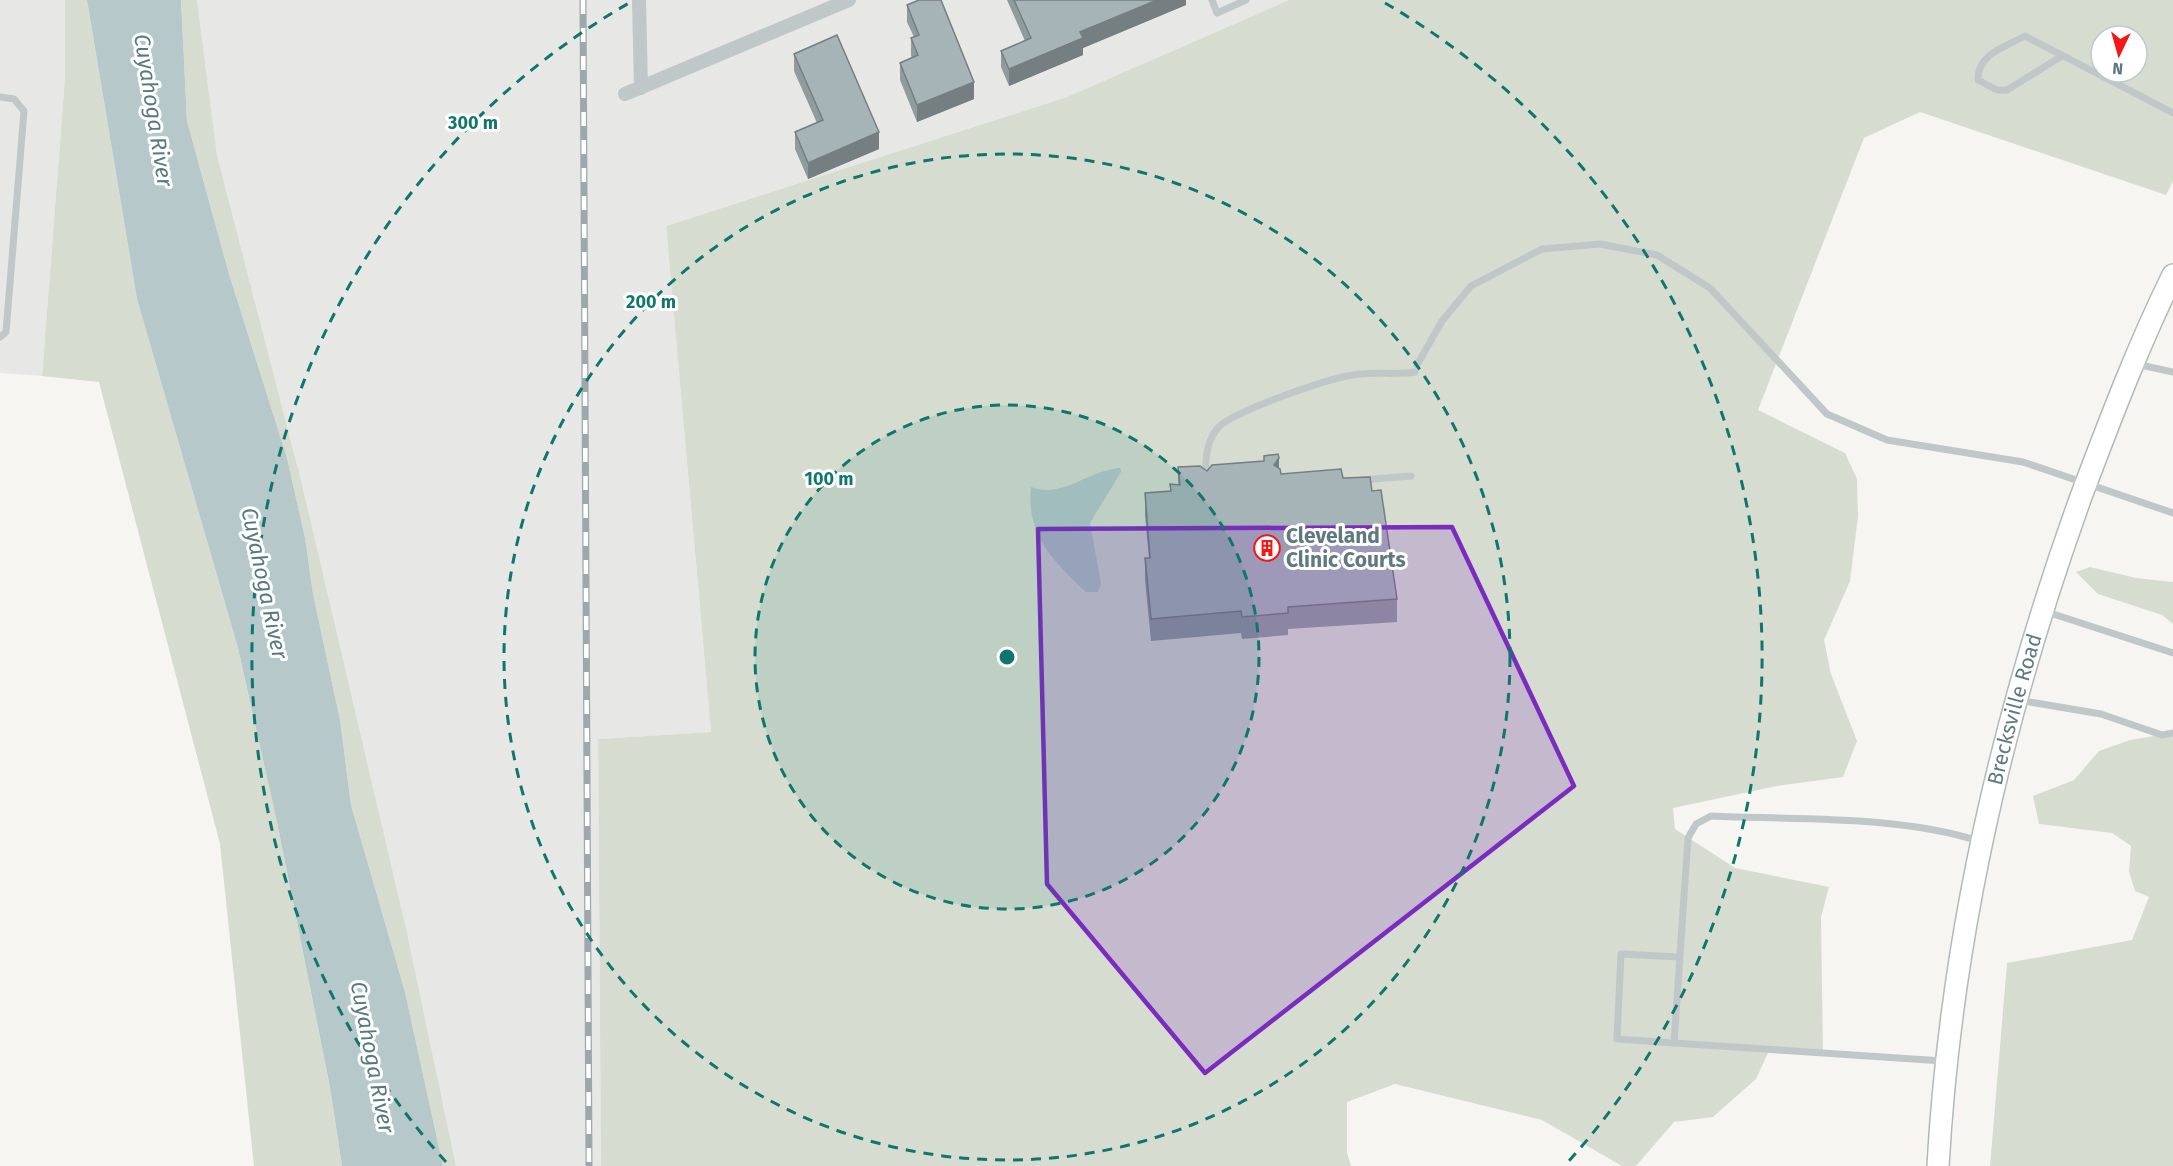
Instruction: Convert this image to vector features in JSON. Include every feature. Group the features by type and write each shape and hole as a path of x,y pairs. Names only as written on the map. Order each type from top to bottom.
{"main road":[{"name":"Brecksville Road","path":"1938,1166 1946,1061 1963,930 1980,842 2014,699 2041,610 2086,483 2133,363 2173,274"}],"street":[{"path":"639,0 641,88"},
{"path":"625,94 849,0"}],"lane":[{"path":"1212,0 1217,13 1246,0"},
{"path":"2062,56 2007,90 1997,90 1978,80 1977,68 1983,59 2025,36 2173,113"},
{"path":"0,97 14,99 24,111 6,332 0,337"},
{"path":"1206,488 1205,453 1221,425 1264,404 1336,380 1360,374 1390,375 1416,368 1442,321 1471,286 1542,249 1600,244 1657,255 1710,288 1827,414 1887,440 2023,462 2173,513"},
{"path":"2133,363 2173,372"},
{"path":"1351,481 1411,476"},
{"path":"2041,610 2173,653"},
{"path":"2014,699 2101,714 2162,735 2173,733"},
{"path":"1674,1043 1678,957 1688,838 1696,824 1711,816 1880,823 1960,835 1980,842"},
{"path":"1678,957 1621,954 1617,1039 1946,1061"}],"highlighted area":[{"path":"1452,527 1574,786 1205,1073 1047,884 1038,529"}],"shaded area":[{"path":"0,0 65,0 65,77 42,376 0,373"},
{"path":"65,0 87,0 137,299 238,648 277,822 330,1087 342,1166 254,1166 220,844 99,382 42,376 65,77"},
{"path":"181,0 197,0 217,155 302,484 406,928 456,1166 443,1166 405,992 351,805 340,720 287,458 229,274 187,121"},
{"path":"197,0 1289,0 1067,97 666,226 711,732 598,739 601,1166 456,1166 406,928 302,484 217,155"},
{"path":"1289,0 2173,0 2173,181 2166,195 1920,112 1864,138 1758,410 1845,453 1857,479 1858,516 1850,581 1824,640 1831,674 1857,741 1843,777 1777,786 1673,808 1675,829 1735,868 1829,887 1821,917 1823,1055 1768,1053 1756,1079 1713,1117 1674,1122 1636,1166 1622,1166 1542,1120 1395,1084 1347,1102 1347,1153 1351,1166 601,1166 598,739 711,732 666,226 1067,97"},
{"path":"2090,567 2136,578 2173,582 2173,624 2162,615 2098,594 2076,572"},
{"path":"2173,733 2173,1166 1990,1166 2007,963 2132,940 2149,897 2135,891 2129,872 2131,846 2112,833 2039,824 2033,796 2074,780 2099,751 2130,740"}],"water":[{"name":"Cuyahoga River","path":"87,0 181,0 187,121 229,274 287,458 340,720 351,805 405,992 443,1166 342,1166 330,1087 277,822 238,648 137,299"},
{"path":"1120,468 1121,472 1090,523 1101,584 1098,592 1086,592 1044,546 1033,520 1031,487 1042,490 1065,487 1097,473"}],"building":[{"path":"919,0 941,0 974,82 917,105 900,63 918,55 911,38 919,35 907,5"},
{"path":"1014,0 1157,0 1080,32 1083,38 1009,69 1001,51 1031,38"},
{"path":"837,35 879,132 808,163 795,132 823,120 794,54"},
{"name":"Cleveland Clinic Courts","path":"1278,454 1279,458 1274,465 1280,469 1281,474 1341,469 1343,478 1370,477 1372,491 1381,490 1397,599 1288,607 1288,613 1242,617 1241,611 1151,619 1145,558 1150,558 1145,493 1171,491 1170,484 1180,485 1178,467 1200,466 1207,471 1212,465 1264,461 1264,456"}],"railway":[{"path":"583,0 589,1166"}],"place":[{"name":"Cleveland Clinic Courts","path":"1267,548"}]}
